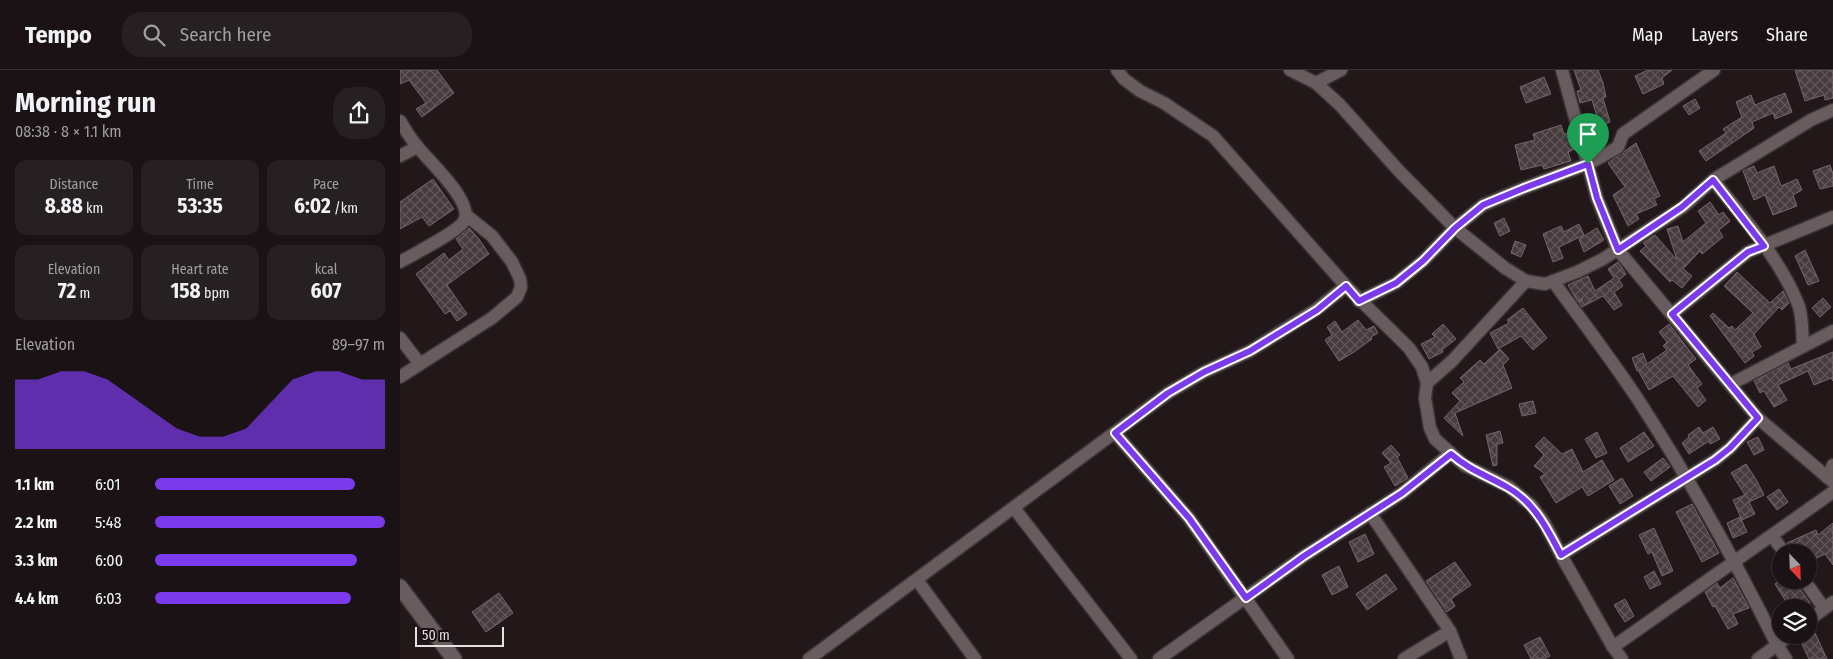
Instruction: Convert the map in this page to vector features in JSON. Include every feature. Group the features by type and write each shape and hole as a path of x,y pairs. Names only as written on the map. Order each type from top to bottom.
{"street":[{"path":"1117,70 1124,79 1140,91 1164,103 1213,136 1359,301 1409,348 1422,366 1427,383 1426,398 1430,428 1435,439 1464,465 1508,487 1531,505 1545,524 1613,647 1622,659"},
{"path":"1290,70 1316,83 1340,105 1399,171 1455,228 1505,268 1526,281 1545,284 1577,272 1618,250 1682,207 1713,180 1781,137 1831,114"},
{"path":"1316,83 1341,70"},
{"path":"1562,70 1597,198 1618,250 1758,418 1831,480"},
{"path":"1359,301 1396,283 1423,261 1455,228 1483,205 1588,164 1618,146 1623,134 1714,70"},
{"path":"400,121 417,147 448,180 465,209 466,215 464,221 456,229 400,262"},
{"path":"400,156 417,147"},
{"path":"1713,180 1783,274 1799,305 1803,346"},
{"path":"400,377 492,318 517,296 521,287 517,272 503,249 492,236 466,215"},
{"path":"1672,314 1748,252 1833,217"},
{"path":"1427,383 1452,362 1526,281"},
{"path":"1553,281 1639,402 1686,478 1786,659"},
{"path":"809,659 1168,393 1204,372 1250,351 1317,310 1346,286"},
{"path":"1731,384 1833,331"},
{"path":"400,338 420,364"},
{"path":"1561,555 1715,460 1730,448 1758,418"},
{"path":"1115,433 1189,518 1288,659"},
{"path":"1159,659 1304,556 1402,493 1451,454"},
{"path":"1831,480 1833,465"},
{"path":"1613,647 1833,492"},
{"path":"1014,508 1130,659"},
{"path":"1370,513 1450,631 1461,659"},
{"path":"1772,536 1778,544"},
{"path":"917,580 975,659"},
{"path":"400,587 454,659"},
{"path":"1813,589 1828,605 1817,614"},
{"path":"1404,659 1450,631"},
{"path":"1758,659 1778,645"}],"building":[{"path":"400,70 437,70 454,93 422,117 416,109 426,103 409,80 400,84"},
{"path":"1574,70 1598,70 1603,83 1606,97 1603,98 1610,122 1600,126 1592,100 1580,103 1577,91 1581,90"},
{"path":"1648,70 1672,70 1662,78 1664,84 1643,94 1635,76"},
{"path":"1795,70 1833,70 1833,98 1825,100 1824,95 1805,101"},
{"path":"1544,77 1551,94 1526,103 1520,87"},
{"path":"1785,93 1792,112 1775,119 1773,113 1752,122 1754,128 1706,161 1699,151 1726,133 1723,129 1742,117 1736,102 1751,95 1755,105"},
{"path":"1695,99 1700,108 1689,115 1683,106"},
{"path":"1561,125 1564,134 1569,132 1575,149 1568,152 1571,161 1544,169 1542,165 1521,170 1515,145 1535,140 1533,134"},
{"path":"1636,143 1660,196 1654,199 1657,205 1636,214 1639,219 1628,226 1613,195 1625,187 1608,163"},
{"path":"1830,165 1833,174 1833,186 1820,189 1813,171"},
{"path":"1754,166 1757,173 1774,166 1781,186 1797,179 1802,190 1793,195 1797,206 1773,215 1765,195 1754,200 1743,171"},
{"path":"433,179 454,209 429,226 422,217 400,229 400,202"},
{"path":"1710,202 1719,215 1723,212 1730,221 1719,230 1723,237 1702,254 1700,251 1683,269 1692,276 1682,288 1672,280 1670,282 1640,251 1646,246 1643,243 1655,235 1677,260 1667,229 1678,226 1683,242 1706,223 1698,211"},
{"path":"1504,218 1510,231 1500,236 1494,223"},
{"path":"1579,224 1584,235 1559,247 1563,258 1553,262 1543,234 1561,226 1564,232"},
{"path":"469,228 489,254 447,285 467,314 457,321 450,311 445,314 416,274 444,253 449,260 463,249 456,239"},
{"path":"1597,228 1604,240 1584,252 1579,239"},
{"path":"1515,241 1526,245 1521,257 1511,253"},
{"path":"1805,250 1819,281 1808,285 1795,256"},
{"path":"1618,262 1626,274 1619,280 1623,286 1614,292 1622,305 1614,310 1603,296 1582,307 1579,302 1583,299 1578,302 1568,285 1588,276 1595,291 1614,278 1608,269"},
{"path":"1737,272 1770,303 1783,291 1789,303 1782,310 1779,307 1754,334 1761,347 1752,352 1754,356 1745,363 1710,316 1713,313 1729,328 1732,326 1735,330 1753,313 1724,286"},
{"path":"1823,298 1831,307 1820,317 1812,308"},
{"path":"1523,308 1547,338 1533,350 1521,336 1498,349 1490,333 1509,323 1507,320"},
{"path":"1358,320 1366,330 1374,326 1378,333 1339,361 1325,340 1332,335 1327,327 1335,321 1342,332"},
{"path":"1443,324 1456,339 1442,350 1443,352 1429,359 1421,344 1435,337 1432,334"},
{"path":"1669,324 1696,359 1688,365 1702,384 1697,388 1706,400 1698,407 1673,376 1649,390 1637,371 1632,358 1643,353 1647,364 1667,350 1663,346 1667,342 1659,332"},
{"path":"1500,349 1509,359 1503,365 1512,388 1455,413 1463,436 1444,418 1460,401 1452,393 1464,382 1460,378 1480,360 1484,364"},
{"path":"1833,352 1833,381 1831,378 1814,385 1808,371 1778,385 1787,400 1774,407 1764,391 1760,393 1754,381 1788,363 1791,369"},
{"path":"1533,401 1536,413 1522,416 1519,404"},
{"path":"1699,427 1703,433 1713,427 1720,439 1710,444 1709,441 1689,454 1682,443 1689,437 1688,435"},
{"path":"1500,431 1503,443 1497,444 1497,465 1493,466 1486,435"},
{"path":"1597,432 1607,453 1596,458 1585,439"},
{"path":"1644,432 1654,446 1628,462 1620,448"},
{"path":"1544,437 1562,454 1572,449 1583,472 1602,460 1614,480 1588,496 1582,487 1556,503 1540,477 1545,474 1534,466 1544,455 1535,446"},
{"path":"1758,437 1764,450 1754,455 1747,442"},
{"path":"1391,445 1400,455 1397,457 1408,478 1395,486 1384,467 1391,463 1382,453"},
{"path":"1663,458 1670,467 1651,481 1644,472"},
{"path":"1746,464 1764,495 1749,502 1755,514 1742,520 1733,500 1745,495 1731,473"},
{"path":"1622,478 1633,496 1620,504 1609,486"},
{"path":"1779,489 1788,502 1777,510 1767,497"},
{"path":"1692,504 1719,553 1702,562 1676,512"},
{"path":"1740,517 1747,532 1733,538 1727,523"},
{"path":"1833,523 1833,565 1825,554 1818,558 1818,544 1787,543 1816,530 1818,535"},
{"path":"1654,528 1673,571 1662,576 1652,552 1648,554 1639,535"},
{"path":"1365,534 1374,554 1358,562 1349,542"},
{"path":"1455,562 1471,585 1451,599 1455,606 1447,612 1426,581"},
{"path":"1339,566 1348,587 1332,595 1322,575"},
{"path":"1654,571 1661,584 1650,589 1644,577"},
{"path":"1386,574 1397,589 1367,610 1356,594"},
{"path":"1733,578 1749,608 1733,614 1738,624 1728,629 1705,592 1717,583 1720,588"},
{"path":"1778,589 1800,589 1807,599 1784,599"},
{"path":"499,593 513,613 486,632 472,612"},
{"path":"1625,599 1634,616 1625,622 1614,605"},
{"path":"1540,637 1550,656 1544,659 1531,659 1524,645"},
{"path":"1817,637 1827,659 1809,659 1802,644 1817,644"}],"route":[{"path":"1588,164 1597,198 1618,250 1682,207 1713,180 1764,246 1748,252 1672,314 1758,418 1730,448 1715,460 1561,555 1545,524 1531,505 1508,487 1464,465 1451,454 1402,493 1304,556 1246,598 1189,518 1115,433 1168,393 1204,372 1250,351 1317,310 1346,286 1359,301 1396,283 1423,261 1455,228 1483,205 1588,164"}]}
